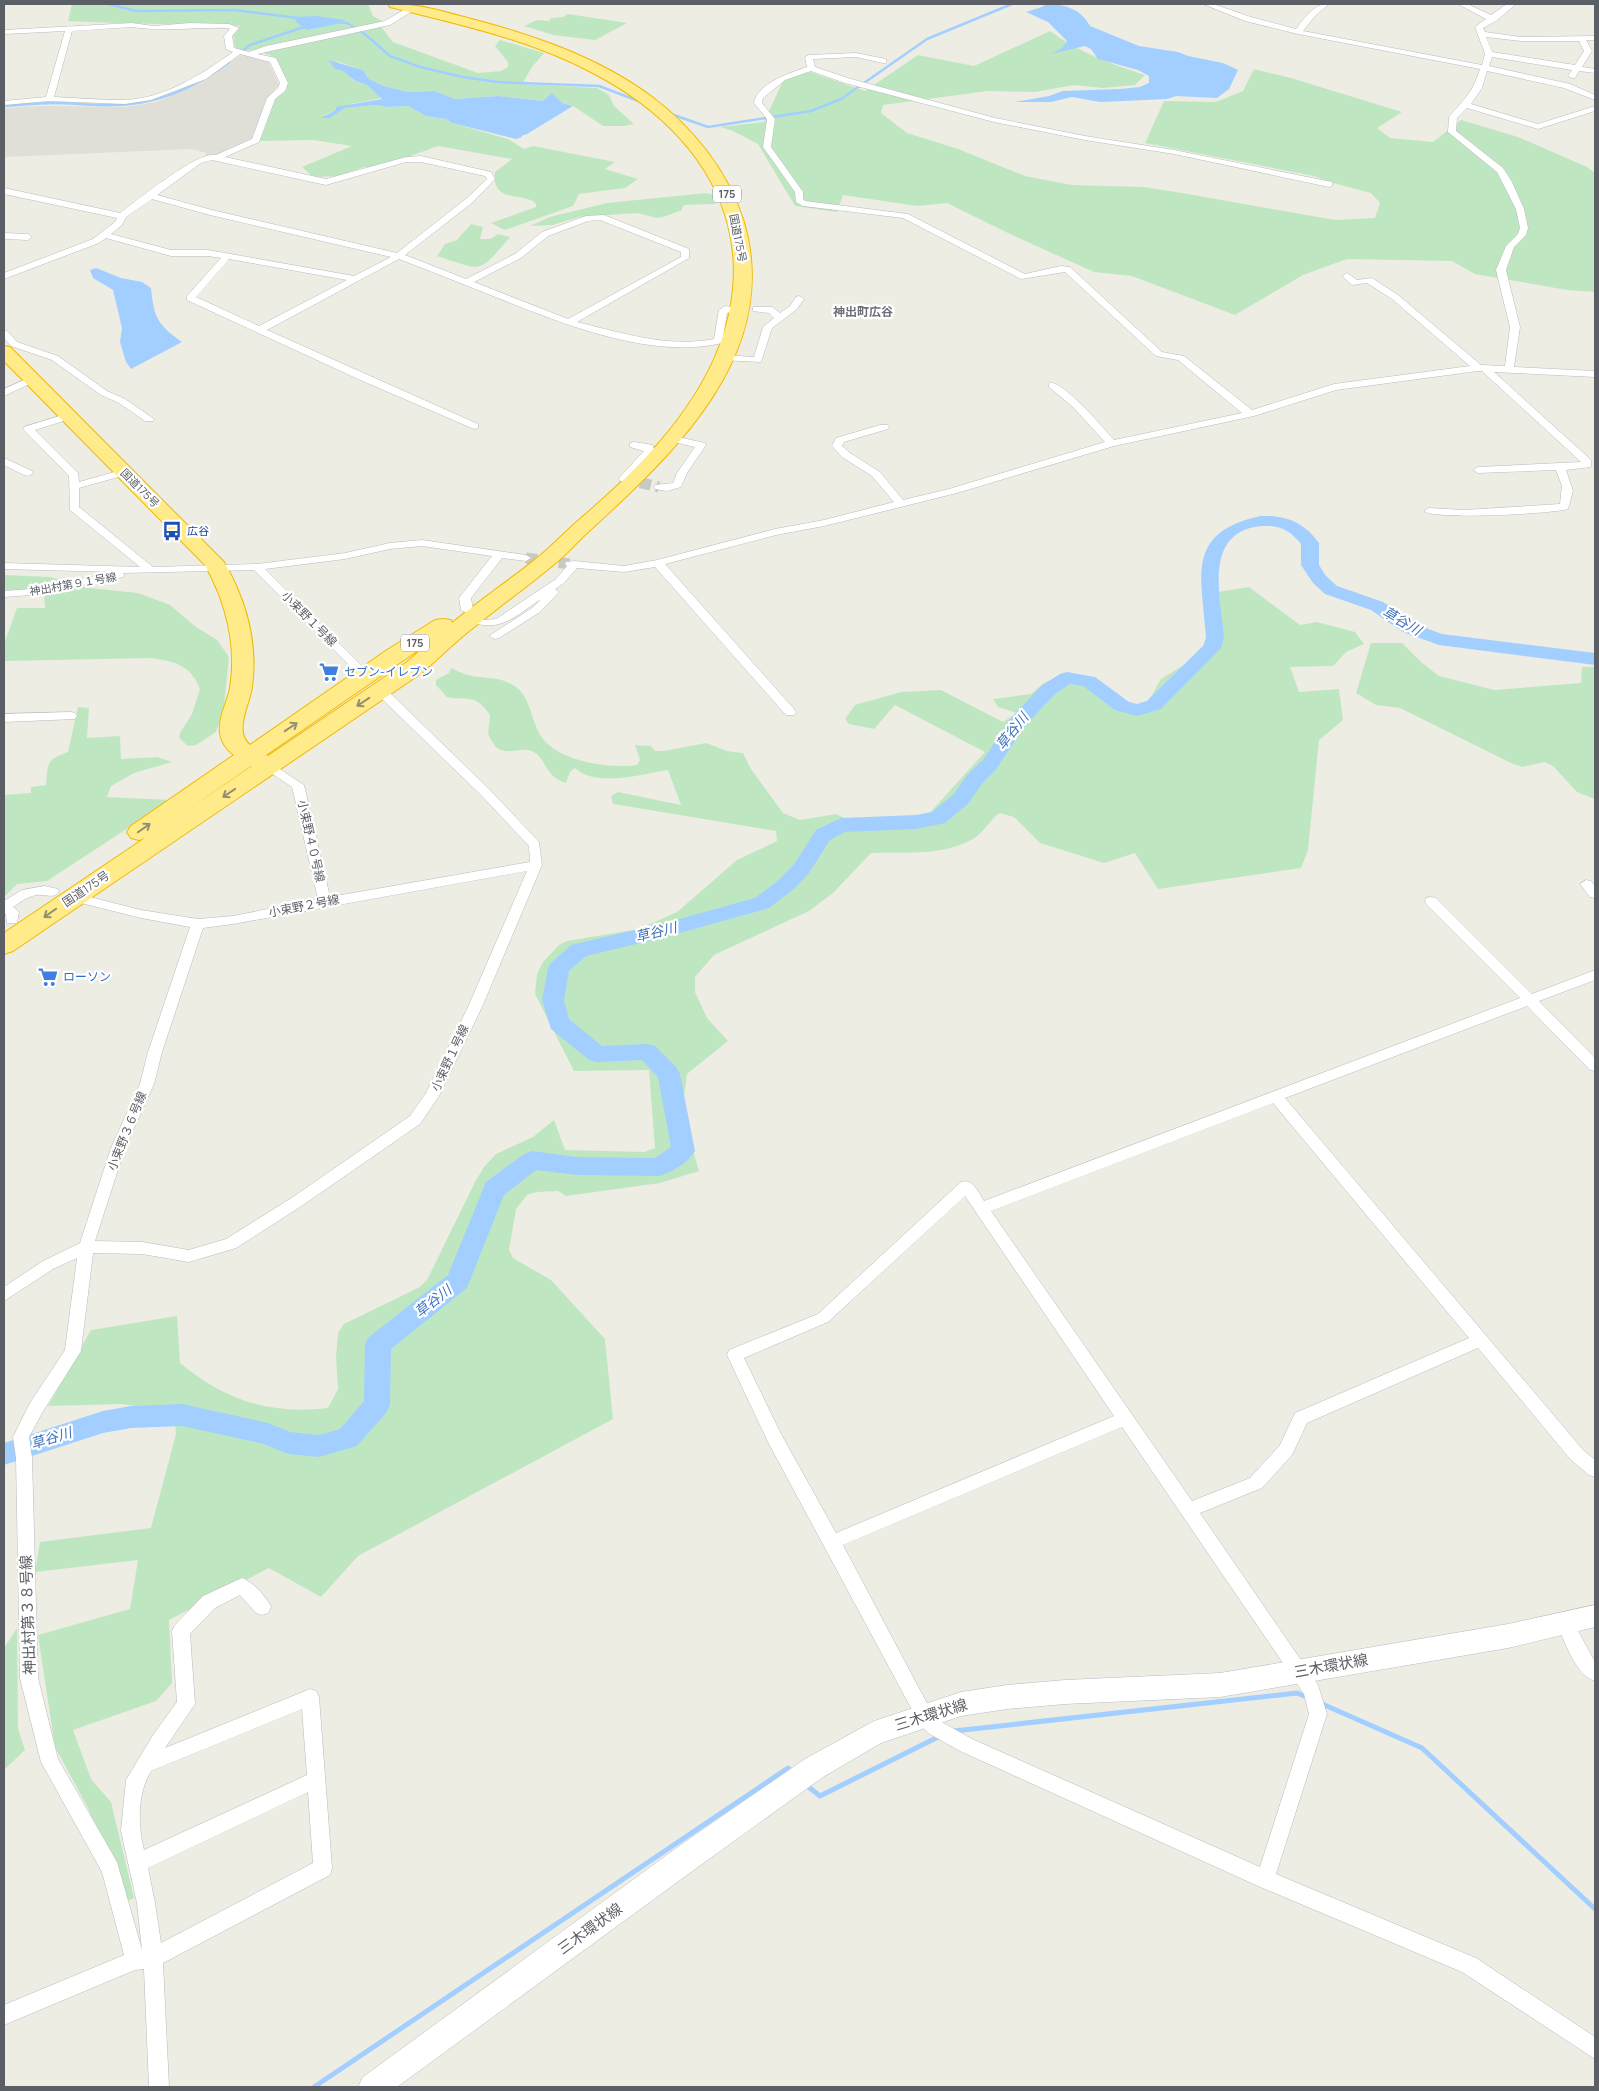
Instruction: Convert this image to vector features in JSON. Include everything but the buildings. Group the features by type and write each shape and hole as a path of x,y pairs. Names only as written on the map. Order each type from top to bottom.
{"highway":[{"name":"国道175号","path":"4,946 63,894 260,760 415,667 469,615 549,558 624,491 673,439 709,387 724,347 739,316 744,271 740,237 726,192 704,156 685,133 649,101 599,69 567,54 521,37 403,7"},
{"name":"国道175号","path":"6,355 200,547 219,570 232,596 241,631 241,689 232,726 232,739 240,748 260,760"},
{"name":"国道175号","path":"6,915 63,894"}],"main road":[{"name":"三木環状線","path":"373,2087 692,1854 814,1768 874,1733 961,1704 1007,1697 1220,1685 1508,1636 1595,1616"}],"street":[{"path":"1206,4 1248,19 1298,32 1485,68 1567,86 1595,98"},
{"path":"1298,32 1312,14 1325,4"},
{"path":"1462,4 1492,19"},
{"path":"1508,370 1515,327 1501,270 1510,246 1522,235 1524,228 1520,209 1508,182 1500,170 1452,132 1454,117 1466,105 1478,88 1489,54 1479,27 1512,4"},
{"path":"252,53 266,48 387,23 403,7"},
{"path":"4,32 132,25 154,28 190,25 229,26 235,28 228,36 230,49 238,52 252,53 273,60 284,83 282,89 271,98 256,140 217,158"},
{"path":"49,99 69,28"},
{"path":"1481,34 1521,39 1595,38"},
{"path":"1567,86 1588,51 1581,38"},
{"path":"4,103 49,99 125,102 151,98 203,77 238,52"},
{"path":"1489,54 1595,71"},
{"path":"812,68 809,57 856,55 883,61"},
{"path":"1250,414 1181,358 1159,354 1067,269 1024,277 906,216 799,200 799,192 767,147 771,119 758,103 759,97 782,78 812,68 848,81 994,120 1086,138 1174,152 1329,184"},
{"path":"1466,105 1538,127 1595,108"},
{"path":"4,276 96,241 119,224 122,216 198,161 212,157 326,182 406,160 421,159 488,174 491,179 470,200 399,256 261,329"},
{"path":"4,191 122,216"},
{"path":"152,196 210,212 399,256 569,323 648,342 680,345 704,344 724,347 758,360 766,332 779,318 793,308 799,299"},
{"path":"466,283 518,256 545,234 586,219 601,217 686,251 685,258 569,323"},
{"path":"105,235 171,253 208,253 356,279"},
{"path":"4,236 28,237"},
{"path":"227,256 190,298 474,426"},
{"path":"1347,276 1355,283 1369,280 1395,297 1586,460 1587,465 1478,470"},
{"path":"724,347 722,312 730,308"},
{"path":"756,309 772,310 779,318"},
{"path":"4,333 14,344 55,358 104,393 122,400 148,419"},
{"path":"499,555 465,598 469,615 483,623 499,622 560,581 572,564 624,569 658,563 775,532 902,504 1005,476 1112,443 1250,414 1334,388 1380,380 1481,369 1595,374"},
{"path":"4,393 32,379"},
{"path":"1052,385 1076,405 1112,443"},
{"path":"69,416 28,429 74,475 75,486 72,498 74,508 146,570"},
{"path":"884,427 840,440 837,446 846,455 876,474 902,504"},
{"path":"658,487 667,488 677,485 682,473 701,445 673,439"},
{"path":"624,479 649,452 648,447 634,446"},
{"path":"5,463 28,473"},
{"path":"1429,511 1464,513 1564,507 1567,501 1568,482 1559,467"},
{"path":"75,486 125,472"},
{"path":"4,566 219,570 345,556 390,546 422,543 526,558"},
{"path":"658,563 790,712"},
{"name":"小束野１号線","path":"257,567 361,671"},
{"name":"神出村第９１号線","path":"4,594 31,592 146,570"},
{"path":"496,636 536,610 559,587 560,581"},
{"path":"387,697 486,793 536,845 536,866"},
{"path":"4,718 71,716"},
{"name":"小束野４０号線","path":"260,760 298,785 325,902"},
{"name":"小束野１号線","path":"86,1247 142,1248 189,1256 231,1244 298,1201 415,1120 432,1096 475,1007 536,866"},
{"name":"小束野２号線","path":"63,894 141,914 198,924 233,920 325,902 536,866"},
{"path":"1431,901 1595,1066"},
{"name":"小束野３６号線","path":"86,1247 118,1148 147,1084 155,1052 198,924"},
{"path":"982,1208 1595,974"},
{"path":"1276,1097 1479,1341 1577,1455 1595,1470"},
{"path":"1265,1879 1318,1714 1312,1691 966,1186 823,1318 735,1355 775,1439 924,1715 934,1727 966,1745 1265,1879 1469,1965 1595,2049"},
{"path":"4,1294 48,1265 86,1247"},
{"name":"神出村第３８号線","path":"86,1247 79,1291 73,1352 36,1408 21,1437 24,1458 29,1678 50,1762 110,1869 144,1959"},
{"path":"1189,1510 1256,1483 1286,1450 1301,1418 1479,1341"},
{"path":"832,1542 1126,1418"},
{"path":"159,2087 144,1959 146,1903 130,1831 135,1780 186,1704 181,1631 209,1602 242,1586 262,1607"},
{"path":"1565,1624 1586,1665 1595,1673"},
{"path":"4,2015 144,1959 323,1868 310,1697 144,1764"},
{"path":"137,1863 315,1780"}],"shaded area":[{"path":"242,54 268,61 279,85 267,98 253,138 217,156 205,156 207,153 191,149 4,157 4,108 43,106 126,107 157,102 204,81"}],"green space":[{"path":"72,4 368,4 373,16 382,21 379,24 393,42 478,73 501,71 508,67 508,62 495,46 500,40 544,53 532,67 522,84 597,88 609,95 614,106 634,124 603,126 573,106 562,103 498,96 455,99 435,91 408,92 384,86 369,79 363,70 336,61 354,81 367,85 382,98 351,104 322,116 345,108 376,105 388,107 408,106 426,116 446,119 452,123 508,139 524,149 533,146 615,162 605,169 638,179 625,188 579,194 573,206 505,230 491,223 536,207 536,204 531,200 504,193 498,189 495,182 495,172 512,159 438,146 380,167 364,167 338,176 313,177 302,167 352,146 313,140 260,141 276,98 287,89 282,72 272,56 254,50 245,51 235,48 233,34 240,26 68,21"},
{"path":"568,14 627,23 595,40 553,35 524,26 537,20 549,21 551,18 563,17"},
{"path":"1050,31 1095,57 1145,75 1135,85 1103,88 1074,85 1035,92 988,91 883,105 881,113 907,133 958,149 1025,176 1072,185 1144,187 1335,220 1375,218 1380,203 1371,193 1314,176 1145,143 1164,101 1216,102 1243,91 1254,69 1291,78 1402,112 1377,128 1390,138 1433,142 1461,120 1518,137 1587,167 1595,173 1595,292 1567,290 1475,274 1452,261 1347,259 1303,275 1235,315 1132,276 1094,272 947,203 917,206 843,195 837,212 795,206 758,144 733,131 720,127 764,122 783,81 807,71 865,91 918,55 974,66"},
{"path":"711,194 718,201 714,204 684,205 682,210 663,217 657,218 637,213 579,217 553,225 530,226 550,217 607,203"},
{"path":"471,224 483,227 480,239 490,239 498,234 510,237 485,264 479,266 472,267 437,256 445,244 457,240"},
{"path":"4,575 50,577 71,582 28,590 4,590"},
{"path":"80,587 138,593 170,605 196,627 217,640 229,657 224,707 216,732 196,745 188,746 179,738 180,733 192,714 200,689 187,669 174,663 150,658 4,661 4,644 17,608 45,608 44,595"},
{"path":"1249,587 1300,625 1317,622 1355,632 1364,644 1346,652 1333,666 1290,667 1299,692 1339,689 1343,720 1319,740 1308,850 1301,868 1158,889 1135,853 1104,863 1040,843 1014,817 999,813 971,840 947,849 922,852 871,853 833,893 809,911 714,955 695,977 695,992 707,1018 728,1041 687,1074 682,1112 699,1171 660,1183 566,1196 558,1191 537,1192 527,1195 516,1209 509,1250 513,1258 551,1280 605,1339 613,1419 358,1556 321,1597 269,1568 169,1620 172,1683 156,1701 73,1730 91,1779 111,1802 134,1898 125,1902 88,1808 55,1747 38,1635 130,1609 138,1560 35,1572 40,1542 151,1528 176,1434 174,1411 121,1404 48,1406 91,1330 177,1316 180,1363 214,1387 249,1402 267,1407 307,1410 328,1408 338,1389 336,1358 338,1333 344,1324 420,1287 427,1280 475,1182 484,1167 496,1154 533,1137 554,1120 565,1150 644,1152 655,1148 649,1070 574,1071 535,994 537,974 543,962 559,945 567,941 639,929 677,912 737,860 777,841 776,831 613,804 611,796 618,792 681,805 668,770 620,778 607,778 584,774 575,768 570,772 566,783 559,780 550,773 542,759 534,752 530,750 505,751 496,747 488,734 490,715 480,703 471,699 447,697 436,685 436,680 449,673 451,668 464,674 500,679 510,683 524,696 538,731 545,741 555,750 582,761 611,766 637,765 640,760 635,745 651,746 655,751 664,751 706,743 727,751 743,753 751,769 783,813 800,820 836,814 865,828 909,829 917,827 985,752 895,705 874,729 849,724 845,719 855,705 901,692 941,690 1003,722 1017,713 998,707 993,699 1031,694 1044,683 1063,675 1091,687 1122,711 1149,700 1161,679 1221,642 1218,592"},
{"path":"1371,643 1402,643 1421,662 1439,676 1494,690 1581,683 1582,667 1595,667 1595,799 1577,792 1553,766 1545,762 1522,767 1513,764 1400,708 1376,705 1356,693"},
{"path":"78,707 89,708 87,738 120,736 121,759 157,757 172,762 134,773 111,786 107,797 171,800 47,881 17,884 4,897 4,795 31,793 31,787 46,785 49,763 56,757 68,752"},
{"path":"17,1628 18,1729 25,1750 4,1770 4,1648"}],"water":[{"path":"1046,4 1066,6 1082,15 1090,26 1139,46 1178,52 1188,56 1223,63 1238,70 1229,89 1217,98 1176,96 1167,99 1100,102 1072,97 1051,102 1015,102 1049,96 1063,91 1120,89 1140,87 1149,83 1149,76 1138,70 1098,59 1091,49 1085,46 1050,54 1062,48 1067,42 1066,40 1048,22 1026,12"},
{"path":"316,16 345,20 337,24 307,30 296,22 295,17"},
{"path":"328,60 363,70 369,79 384,86 408,92 435,91 455,99 498,96 543,101 552,93 562,103 573,106 516,139 452,123 446,119 426,116 408,106 388,107 376,105 345,108 329,118 321,118 336,110 336,107 382,99 367,85 355,81 343,71 335,69"},
{"path":"96,268 121,278 142,282 151,288 158,319 167,330 182,342 131,369 126,362 120,342 122,328 113,290 93,278 90,270"}],"waterway":[{"path":"108,4 136,11 234,10 299,18"},
{"path":"671,114 708,127 811,111 841,99 927,39 1012,4"},
{"path":"336,22 347,23 366,35 390,56 420,67 463,77 498,82 599,86 641,102"},
{"path":"240,53 250,45 307,26"},
{"path":"4,106 54,103 112,105 144,102 188,87 229,62"},
{"name":"草谷川","path":"4,1454 103,1422 131,1417 182,1415 268,1434 288,1443 319,1446 348,1438 377,1405 378,1344 458,1281 494,1189 532,1160 576,1166 659,1167 683,1151 669,1074 647,1052 597,1054 559,1023 553,1000 559,968 579,950 665,930 762,903 787,884 802,868 823,835 841,825 916,822 938,818 961,799 974,780 990,764 1018,722 1048,690 1067,678 1088,681 1122,706 1137,710 1154,705 1212,648 1215,638 1210,582 1212,554 1217,544 1236,529 1260,521 1284,523 1294,527 1310,543 1310,565 1319,579 1331,590 1377,606 1409,628 1439,639 1595,659"},
{"path":"954,1731 1297,1693 1309,1698"},
{"path":"1320,1703 1422,1748 1595,1909"},
{"path":"806,1785 820,1796 940,1736"},
{"path":"314,2087 788,1768 792,1772"}],"tunnel":[{"path":"410,10 422,4"},
{"path":"624,479 659,487"},
{"path":"526,558 570,564"}],"place":[{"name":"広谷","path":"172,531"},
{"name":"セブン-イレブン","path":"329,672"},
{"name":"ローソン","path":"48,977"}],"district":[{"name":"神出町広谷","path":"863,312"}]}
